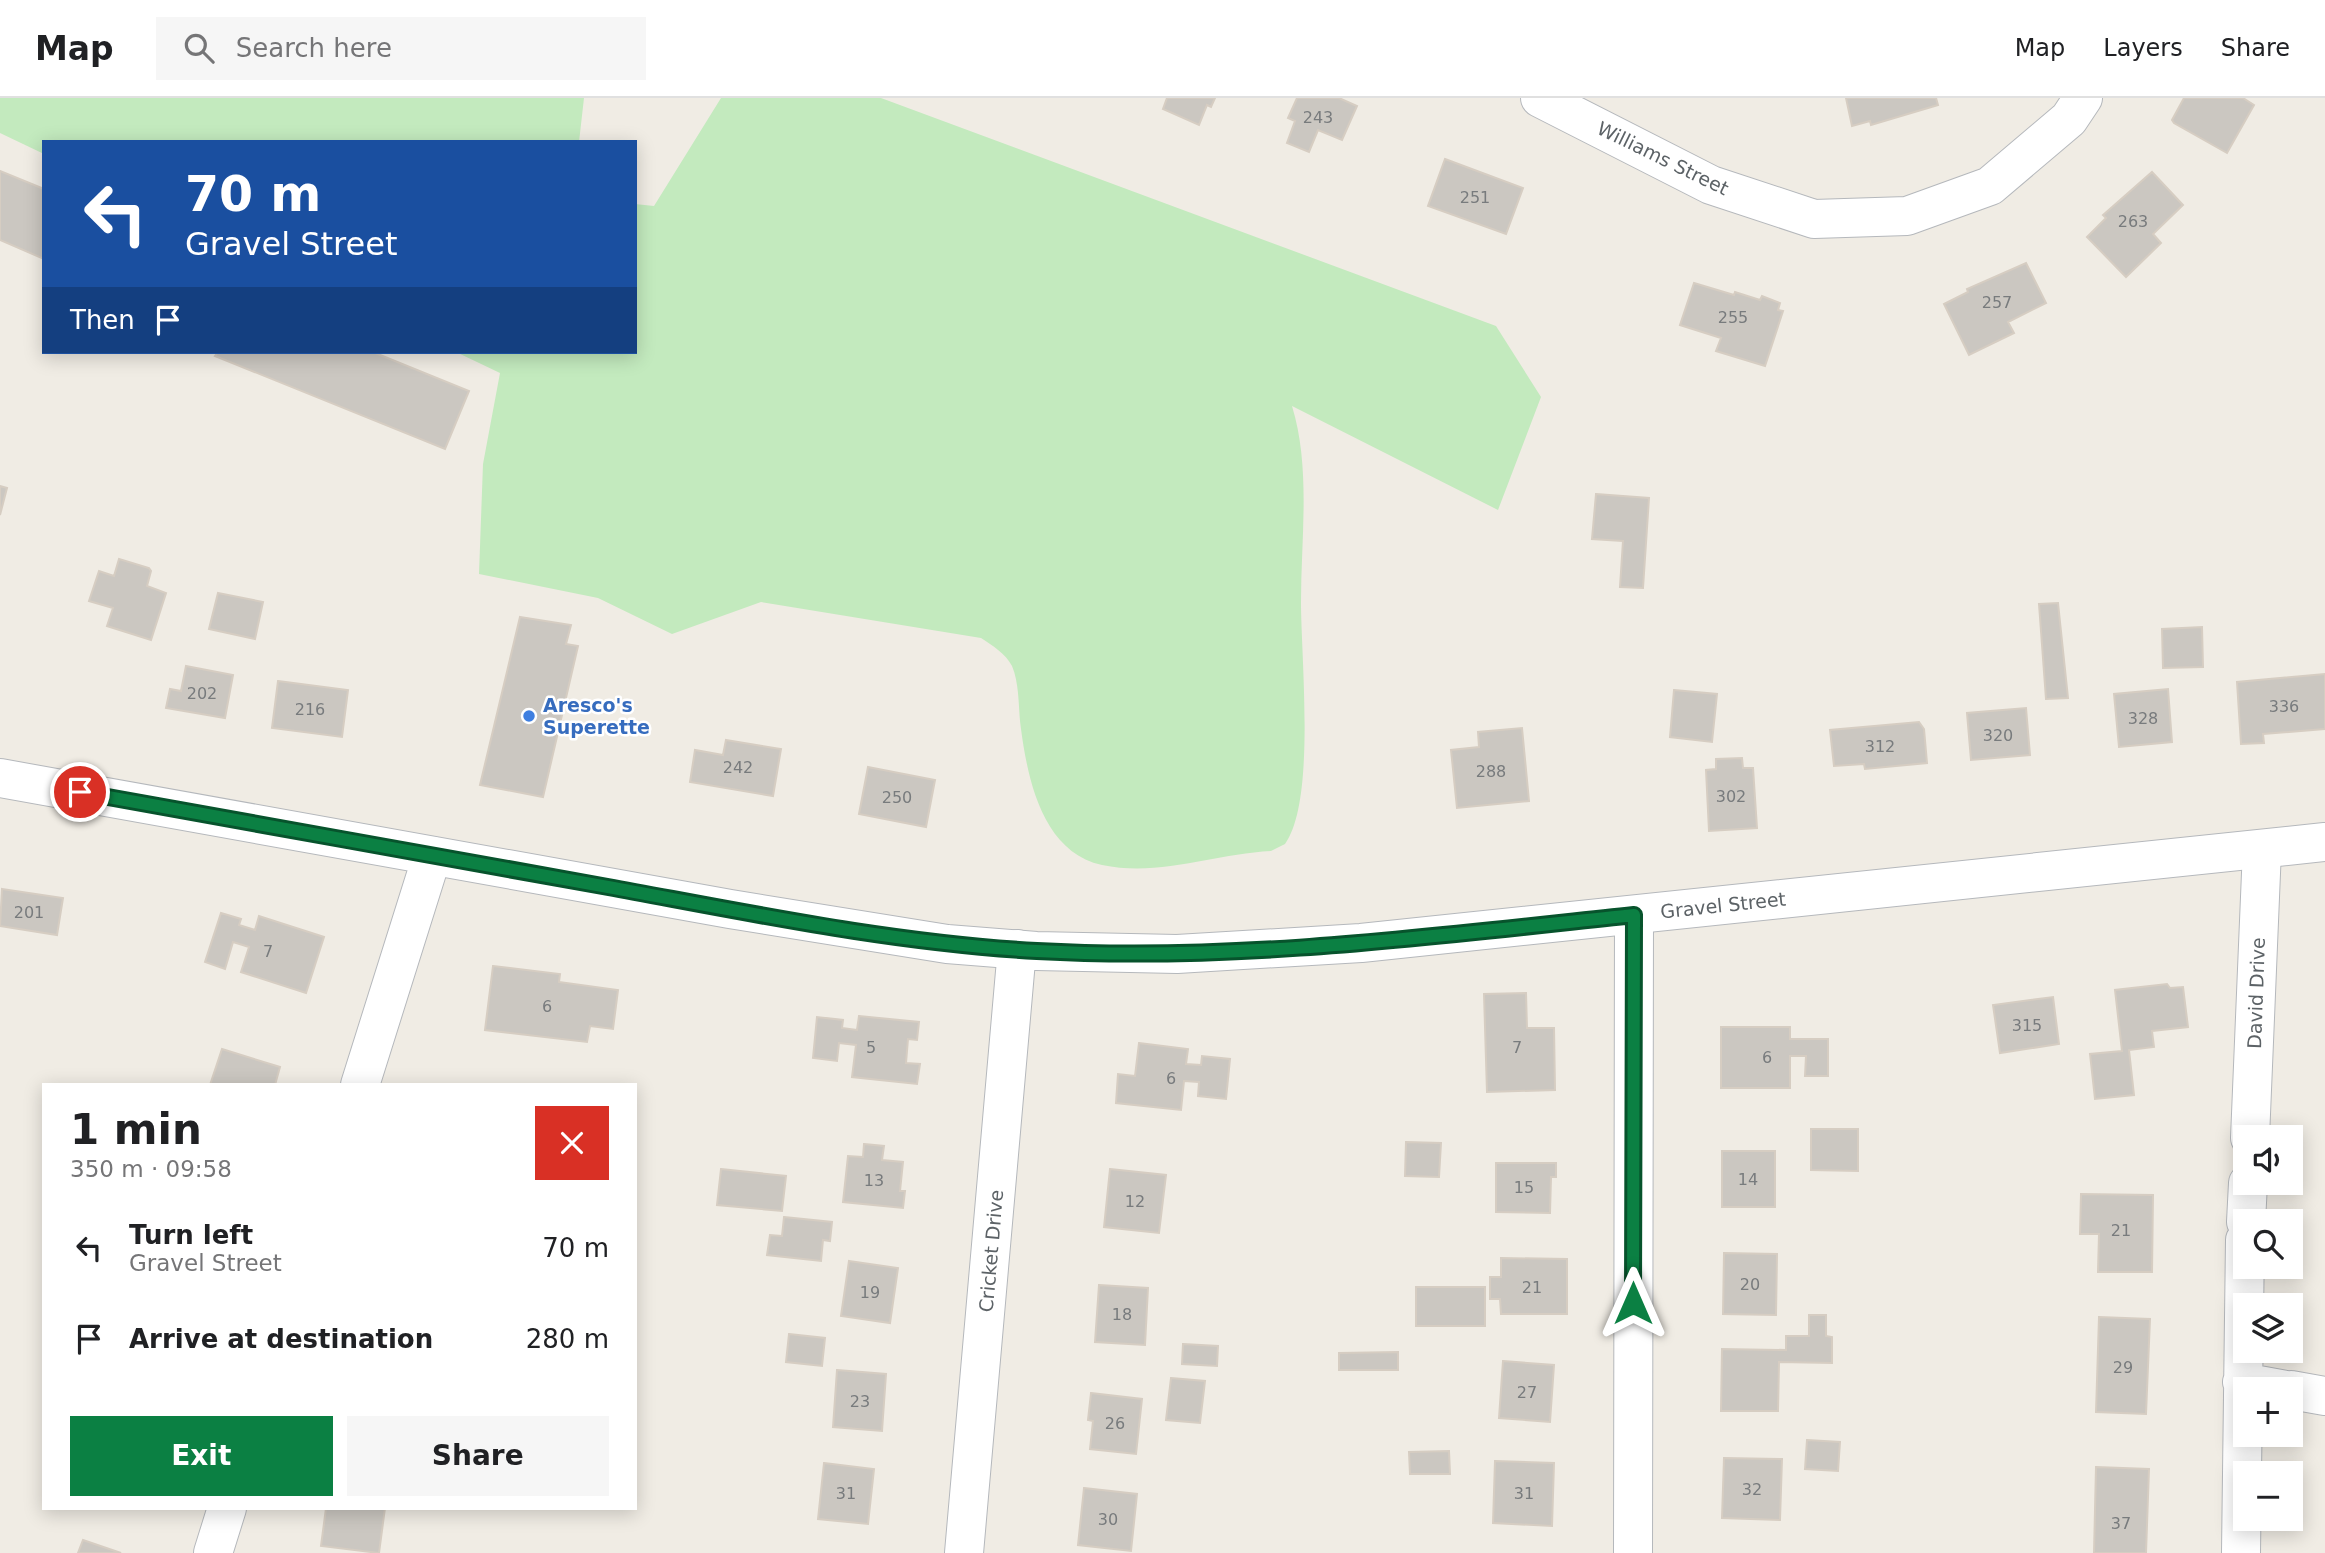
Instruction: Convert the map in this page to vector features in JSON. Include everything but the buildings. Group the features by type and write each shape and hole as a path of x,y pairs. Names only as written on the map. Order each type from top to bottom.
{"street":[{"name":"Williams Street","path":"1540,98 1711,185 1814,219 1907,216 1990,186 2069,119 2083,98"},
{"name":"Gravel Street","path":"0,778 885,936 1017,949 1165,954 1271,950 1634,915 2325,842"},
{"name":"David Drive","path":"2251,1125 2262,849"},
{"path":"361,1083 432,856"},
{"path":"1633,1553 1634,915"},
{"name":"Cricket Drive","path":"964,1553 1017,949"},
{"path":"2242,1377 2244,1279"},
{"path":"2303,1392 2325,1396"},
{"path":"2241,1553 2242,1447"},
{"path":"212,1553 226,1510"}],"green space":[{"path":"0,98 584,98 579,140 42,140 42,153 0,133"},
{"path":"721,98 881,98 1496,326 1541,397 1498,510 1292,406 1301,454 1304,503 1301,602 1305,728 1301,796 1295,824 1285,844 1271,851 1166,867 1124,868 1102,865 1082,858 1065,846 1042,812 1028,770 1012,666 1002,654 981,638 761,602 672,634 598,598 479,574 483,464 500,373 460,354 637,354 637,204 654,206"}],"place":[{"name":"Aresco's Superette","path":"529,716"}],"route":[{"path":"80,792 730,909 947,944 1118,954 1233,952 1361,943 1634,915 1633,1303"}]}
